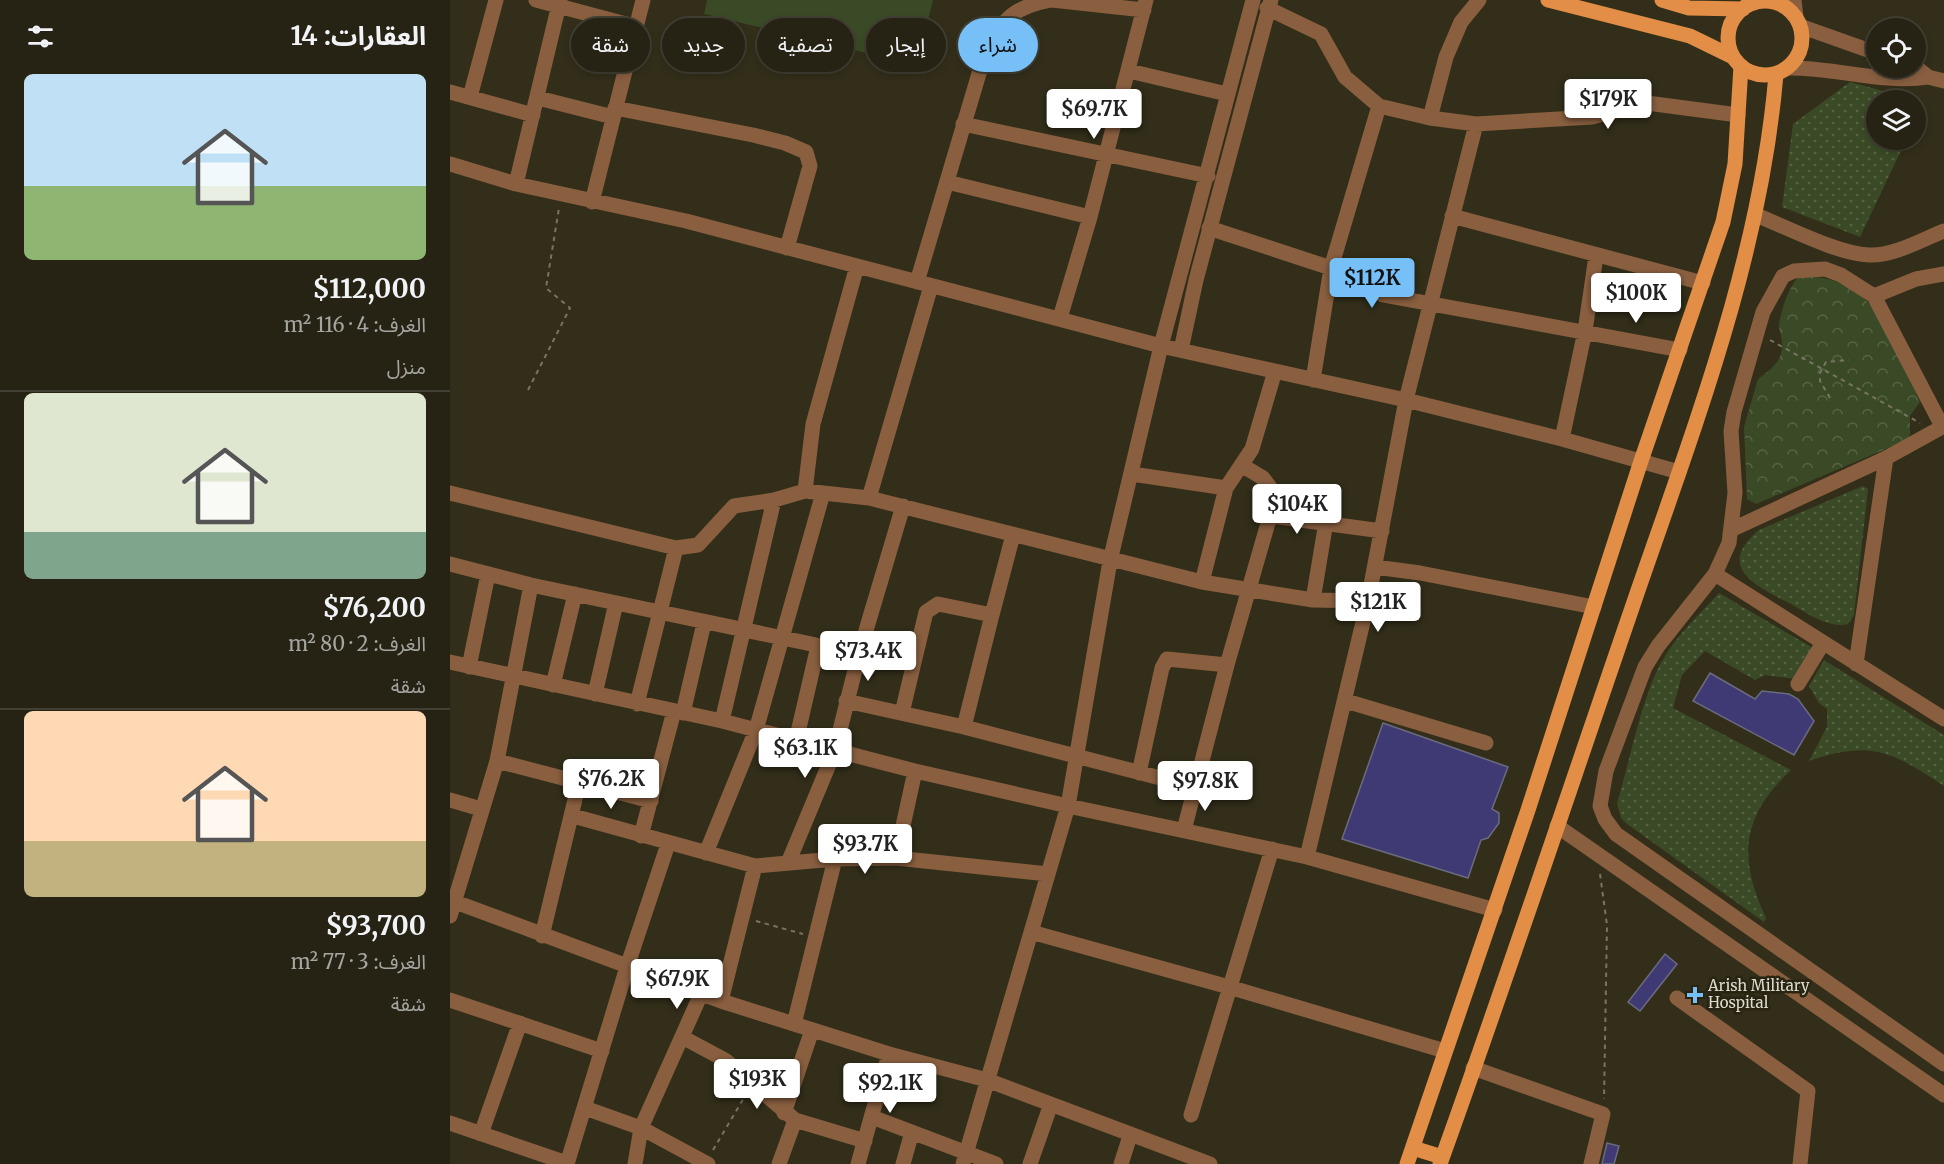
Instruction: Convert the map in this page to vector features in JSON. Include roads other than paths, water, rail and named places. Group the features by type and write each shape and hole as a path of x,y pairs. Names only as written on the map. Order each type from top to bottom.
{"main road":[{"path":"1548,0 1690,36 1764,76 1782,71"},
{"path":"1413,1148 1441,1161 1679,472 1722,338 1756,215 1782,71 1801,48 1798,21 1777,3 1689,8 1662,0"},
{"path":"1407,1164 1495,910 1641,461 1724,222 1734,164 1738,115 1737,62 1728,36 1736,17 1750,4"}],"street":[{"path":"470,97 496,0"},
{"path":"536,0 560,3 608,18"},
{"path":"639,18 643,0"},
{"path":"869,498 924,284 947,182 986,50 1004,20 1032,3 1051,0 1145,5 1090,217 1060,318"},
{"path":"964,1158 1068,806 1110,561 1161,346 1253,0"},
{"path":"1430,118 1446,57 1461,22 1479,0"},
{"path":"1794,0 1798,21 1866,48"},
{"path":"516,184 560,3"},
{"path":"1181,350 1209,228 1269,4 1322,34 1345,77 1379,106 1430,118 1476,124 1592,117 1647,103 1738,115"},
{"path":"1782,71 1832,69 1902,79 1928,77 1944,81"},
{"path":"1129,71 1227,94"},
{"path":"592,202 625,72"},
{"path":"450,92 533,115"},
{"path":"537,98 753,135 785,143 806,152 810,166 787,248"},
{"path":"1313,380 1331,268 1379,106"},
{"path":"963,124 1208,176"},
{"path":"1307,857 1368,601 1406,400 1476,124"},
{"path":"450,164 561,195 686,221 1161,346 1406,400 1562,439 1679,472"},
{"path":"947,182 1090,217"},
{"path":"1756,215 1841,249 1869,255 1898,249 1944,231"},
{"path":"1452,216 1703,283"},
{"path":"1209,228 1331,268 1383,295 1680,350"},
{"path":"1562,439 1585,331 1596,256"},
{"path":"805,491 813,424 857,266"},
{"path":"1733,529 1886,458 1940,428 1874,296 1841,275 1825,269 1794,271 1783,276 1772,291 1734,412 1733,529 1715,574 1658,646 1645,667 1606,771 1600,806 1605,819 1616,834 1944,1064"},
{"path":"1874,296 1916,279 1944,274"},
{"path":"1203,582 1226,488 1252,450 1275,371"},
{"path":"1856,664 1886,458"},
{"path":"1184,830 1227,665 1270,516 1272,490 1263,478 1243,466"},
{"path":"1132,474 1226,488"},
{"path":"450,493 676,548 698,545 734,506 774,500 805,491 869,498 1110,561 1203,582 1313,600 1368,601"},
{"path":"706,853 756,729 823,493"},
{"path":"722,721 774,500"},
{"path":"789,864 835,750 859,654 903,506"},
{"path":"1270,516 1382,531"},
{"path":"1313,600 1326,522"},
{"path":"964,727 1013,535"},
{"path":"637,704 676,548"},
{"path":"450,564 531,585 859,654"},
{"path":"1375,567 1420,573 1594,608"},
{"path":"469,667 488,574"},
{"path":"1715,574 1944,719"},
{"path":"531,585 516,677 497,761 452,906 722,1001 889,1054 987,1080 1183,1159 1210,1164"},
{"path":"553,685 575,594"},
{"path":"595,694 616,603"},
{"path":"903,713 923,618 929,608 938,604 992,615"},
{"path":"641,836 704,622"},
{"path":"1798,684 1823,643"},
{"path":"796,741 818,646"},
{"path":"1139,773 1161,668 1167,659 1227,665"},
{"path":"450,663 722,721 915,771 1307,857 1495,910"},
{"path":"846,701 964,727 1195,787"},
{"path":"1346,701 1486,743"},
{"path":"497,761 651,801"},
{"path":"896,858 915,771"},
{"path":"542,936 573,816 579,783"},
{"path":"450,800 481,809"},
{"path":"573,816 754,866 835,859 896,858 1048,874"},
{"path":"1557,826 1944,1095"},
{"path":"450,1123 567,1163 627,967 668,844"},
{"path":"1191,1115 1272,849"},
{"path":"794,1024 835,859"},
{"path":"722,1001 754,866"},
{"path":"1031,932 1229,987 1445,1051"},
{"path":"635,1164 641,1128 684,1038 702,994"},
{"path":"1677,998 1808,1091 1800,1164"},
{"path":"450,1000 602,1051"},
{"path":"481,1134 520,1023"},
{"path":"779,1164 812,1030"},
{"path":"684,1038 725,1060 789,1117 865,1141"},
{"path":"858,1164 889,1054"},
{"path":"1473,1068 1603,1114 1591,1164"},
{"path":"1030,1164 1051,1104"},
{"path":"585,1108 641,1128 706,1164"},
{"path":"872,1117 912,1132 964,1158 996,1164"},
{"path":"903,1164 912,1132"},
{"path":"1121,1164 1130,1136"}],"place":[{"name":"Arish Military Hospital","path":"1695,995"}]}
